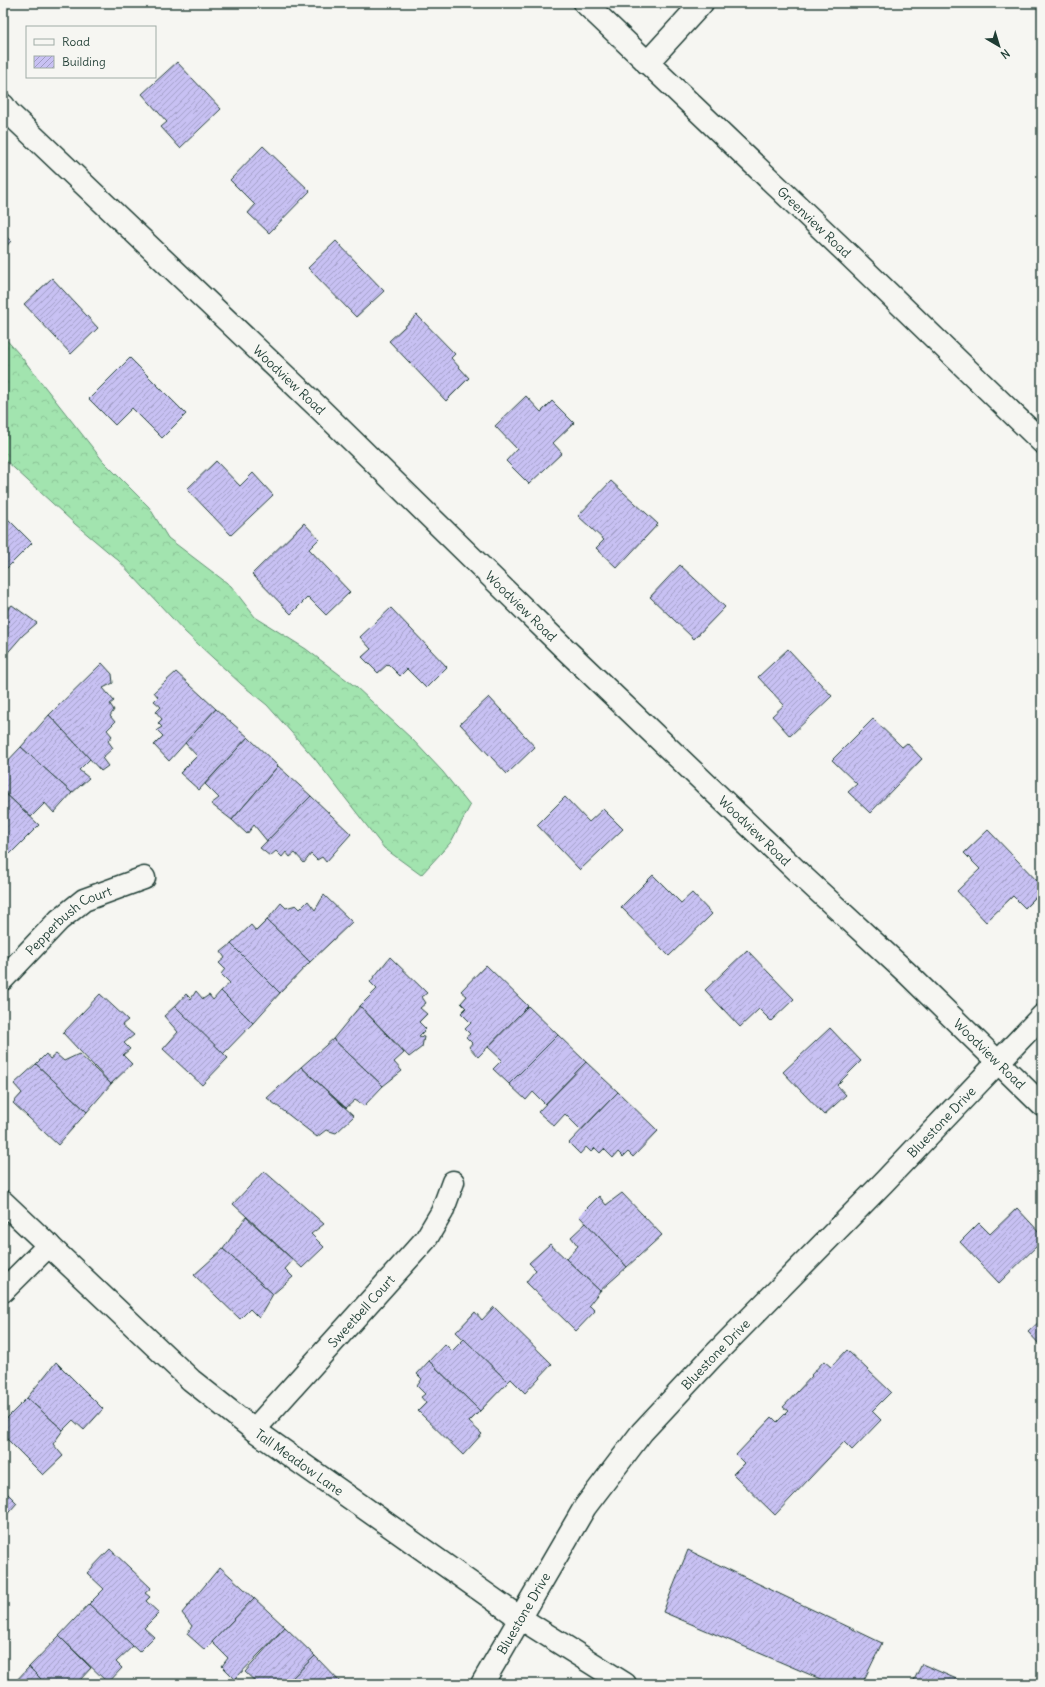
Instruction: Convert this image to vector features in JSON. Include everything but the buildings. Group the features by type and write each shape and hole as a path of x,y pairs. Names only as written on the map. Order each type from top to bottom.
{"street":[{"name":"Greenview Road","path":"584,3 849,255 1042,442"},
{"path":"647,63 702,3"},
{"name":"Woodview Road","path":"3,105 13,117 326,414 564,648 795,869 907,973 1042,1105"},
{"name":"Pepperbush Court","path":"3,979 59,920 84,900 144,878"},
{"name":"Bluestone Drive","path":"482,1684 585,1507 642,1432 707,1362 877,1189 1042,1016"},
{"name":"Sweetbell Court","path":"254,1430 426,1239 442,1212 453,1182"},
{"name":"Tall Meadow Lane","path":"3,1202 191,1380 254,1430 520,1618 625,1684"},
{"path":"3,1291 49,1245"}],"green space":[{"path":"3,336 19,354 103,461 149,507 168,538 231,586 255,617 306,649 356,687 412,739 443,772 470,806 451,842 421,875 384,848 315,759 267,705 241,684 185,632 119,561 75,524 3,458"}]}
